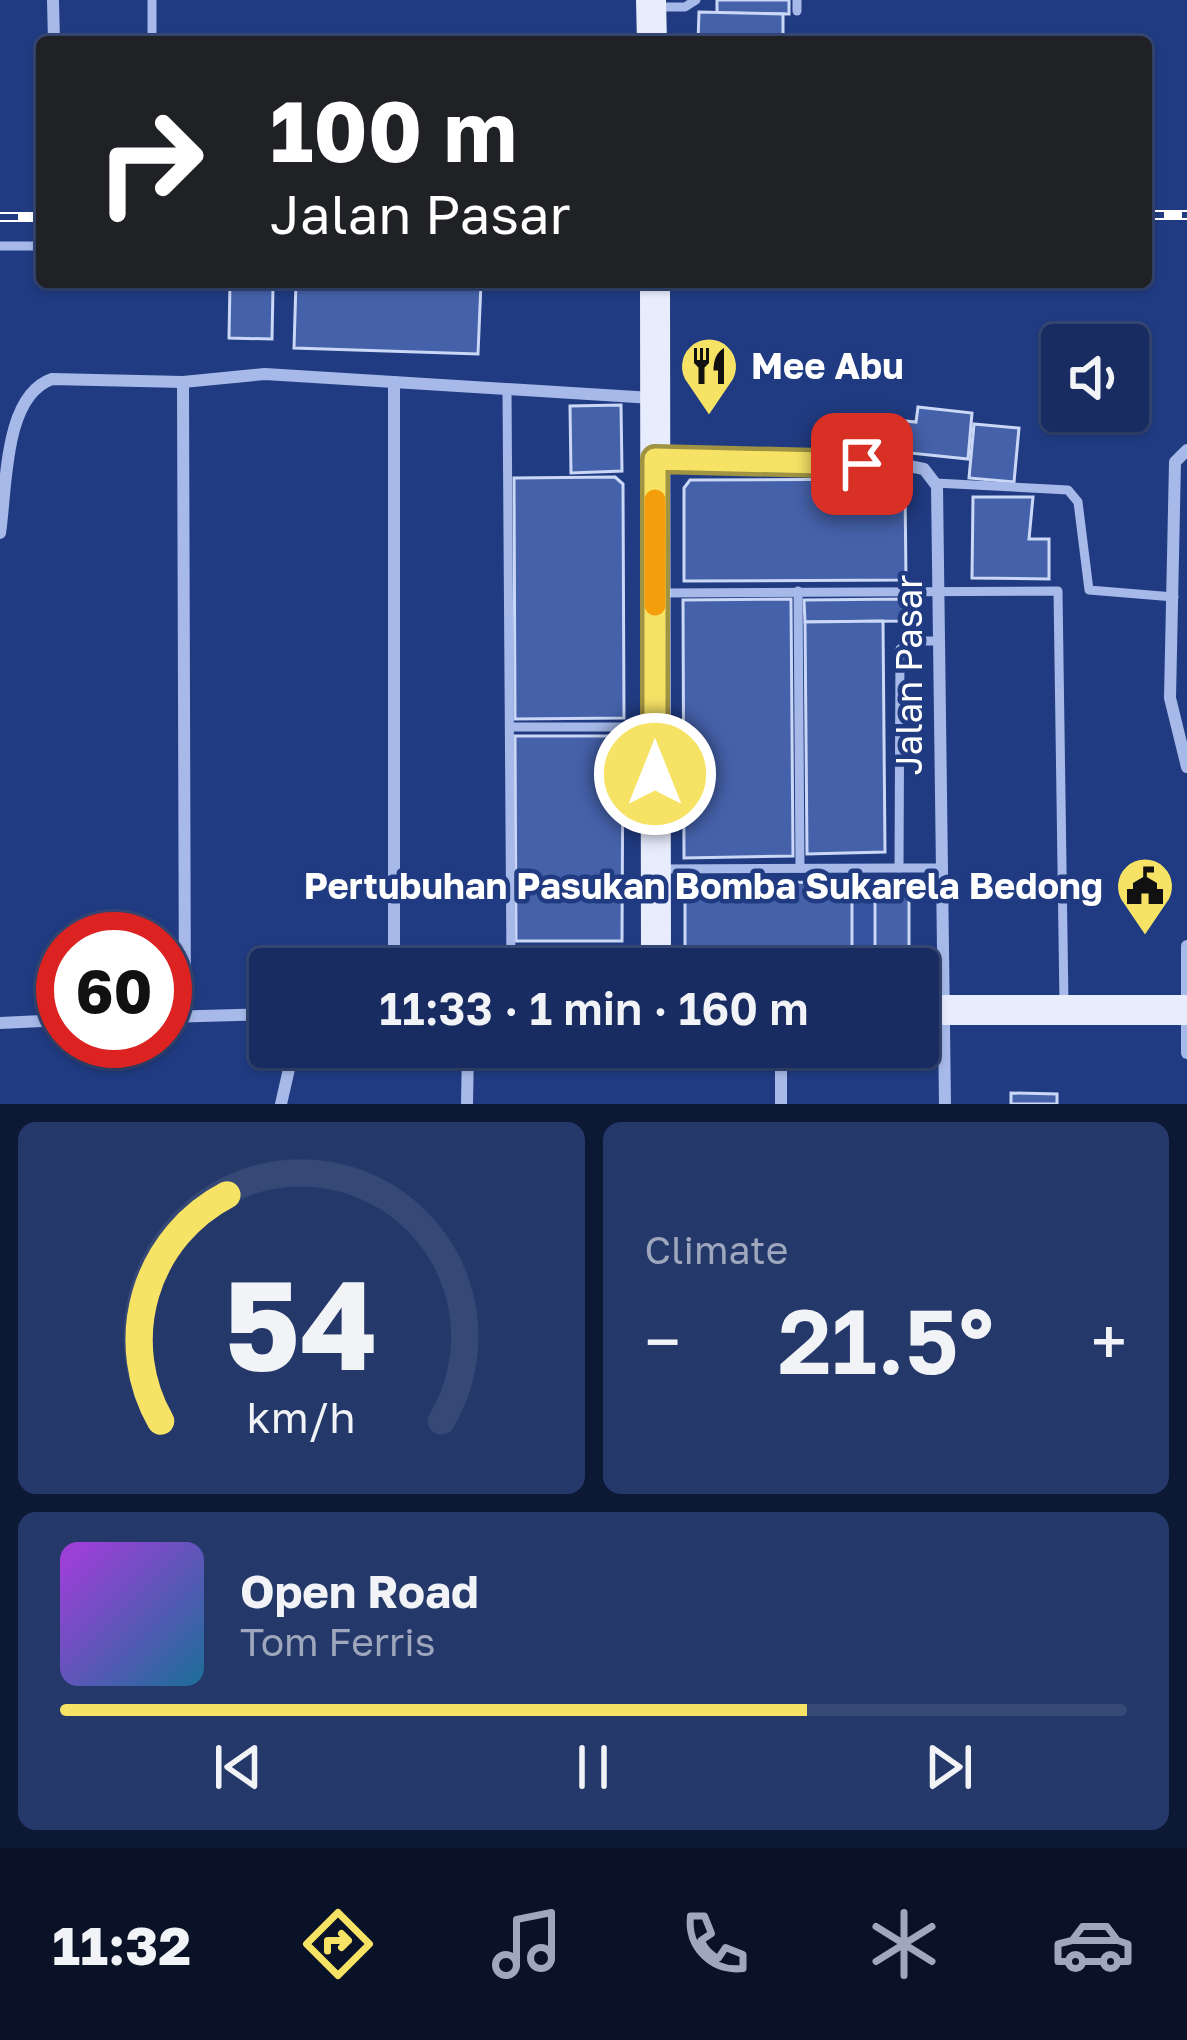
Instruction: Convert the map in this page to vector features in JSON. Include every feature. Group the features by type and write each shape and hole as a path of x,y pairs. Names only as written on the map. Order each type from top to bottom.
{"main road":[{"path":"651,3 652,36"},
{"path":"655,288 656,948"},
{"path":"939,1010 1185,1010"}],"street":[{"path":"53,0 54,36"},
{"path":"0,532 18,416 39,383 63,378 183,382 265,374 655,398"},
{"path":"183,382 184,912"},
{"path":"394,382 394,948"},
{"path":"1187,450 1175,462 1170,698 1187,764"},
{"path":"655,459 904,464 924,470 935,483"},
{"name":"Jalan Pasar","path":"934,948 940,868 935,483"},
{"path":"1187,946 1187,1053"},
{"path":"192,1016 249,1014"},
{"path":"0,1023 36,1021"},
{"name":"Jalan Pasar","path":"939,1065 946,1104"},
{"path":"281,1104 289,1068"},
{"path":"467,1104 468,1068"},
{"path":"781,1068 781,1104"}],"lane":[{"path":"152,0 152,36"},
{"path":"651,3 685,7 696,0"},
{"path":"0,246 36,246"},
{"path":"507,389 511,948"},
{"path":"935,483 1068,490 1078,502 1089,590 1174,598"},
{"path":"655,593 1051,589 1060,595 1064,1010"},
{"path":"798,591 800,868"},
{"path":"899,868 900,650 910,641 939,641"},
{"path":"510,727 655,727"},
{"path":"655,869 940,868"}],"shaded area":[{"path":"852,882 875,882 875,948 852,948"}],"building":[{"path":"717,0 789,0 789,14 717,13"},
{"path":"699,12 783,14 783,36 698,36"},
{"path":"230,288 273,288 272,339 229,338"},
{"path":"296,288 481,288 478,354 294,348"},
{"path":"621,405 622,471 571,473 570,406"},
{"path":"918,407 972,413 968,459 881,450 884,419 916,422"},
{"path":"974,424 1019,428 1014,482 969,478"},
{"path":"615,477 623,484 624,718 515,719 514,478"},
{"path":"898,479 905,485 906,580 684,581 684,488 690,480"},
{"path":"973,497 1033,497 1029,539 1049,539 1049,579 972,578"},
{"path":"791,599 793,856 684,858 683,600"},
{"path":"903,599 903,621 805,622 804,600"},
{"path":"883,621 885,852 807,854 805,622"},
{"path":"515,736 623,736 622,941 516,941"},
{"path":"852,882 852,948 685,948 685,883"},
{"path":"875,882 909,882 909,946 875,948"},
{"path":"1011,1093 1057,1094 1057,1104 1011,1104"}],"railway":[{"path":"1152,215 1187,215"},
{"path":"0,217 36,217"}],"slow traffic":[{"path":"655,500 655,605"}],"place":[{"name":"Mee Abu","path":"709,417"},
{"name":"Pertubuhan Pasukan Bomba Sukarela Bedong","path":"1145,937"}],"route":[{"path":"655,774 655,459 862,464"}]}
